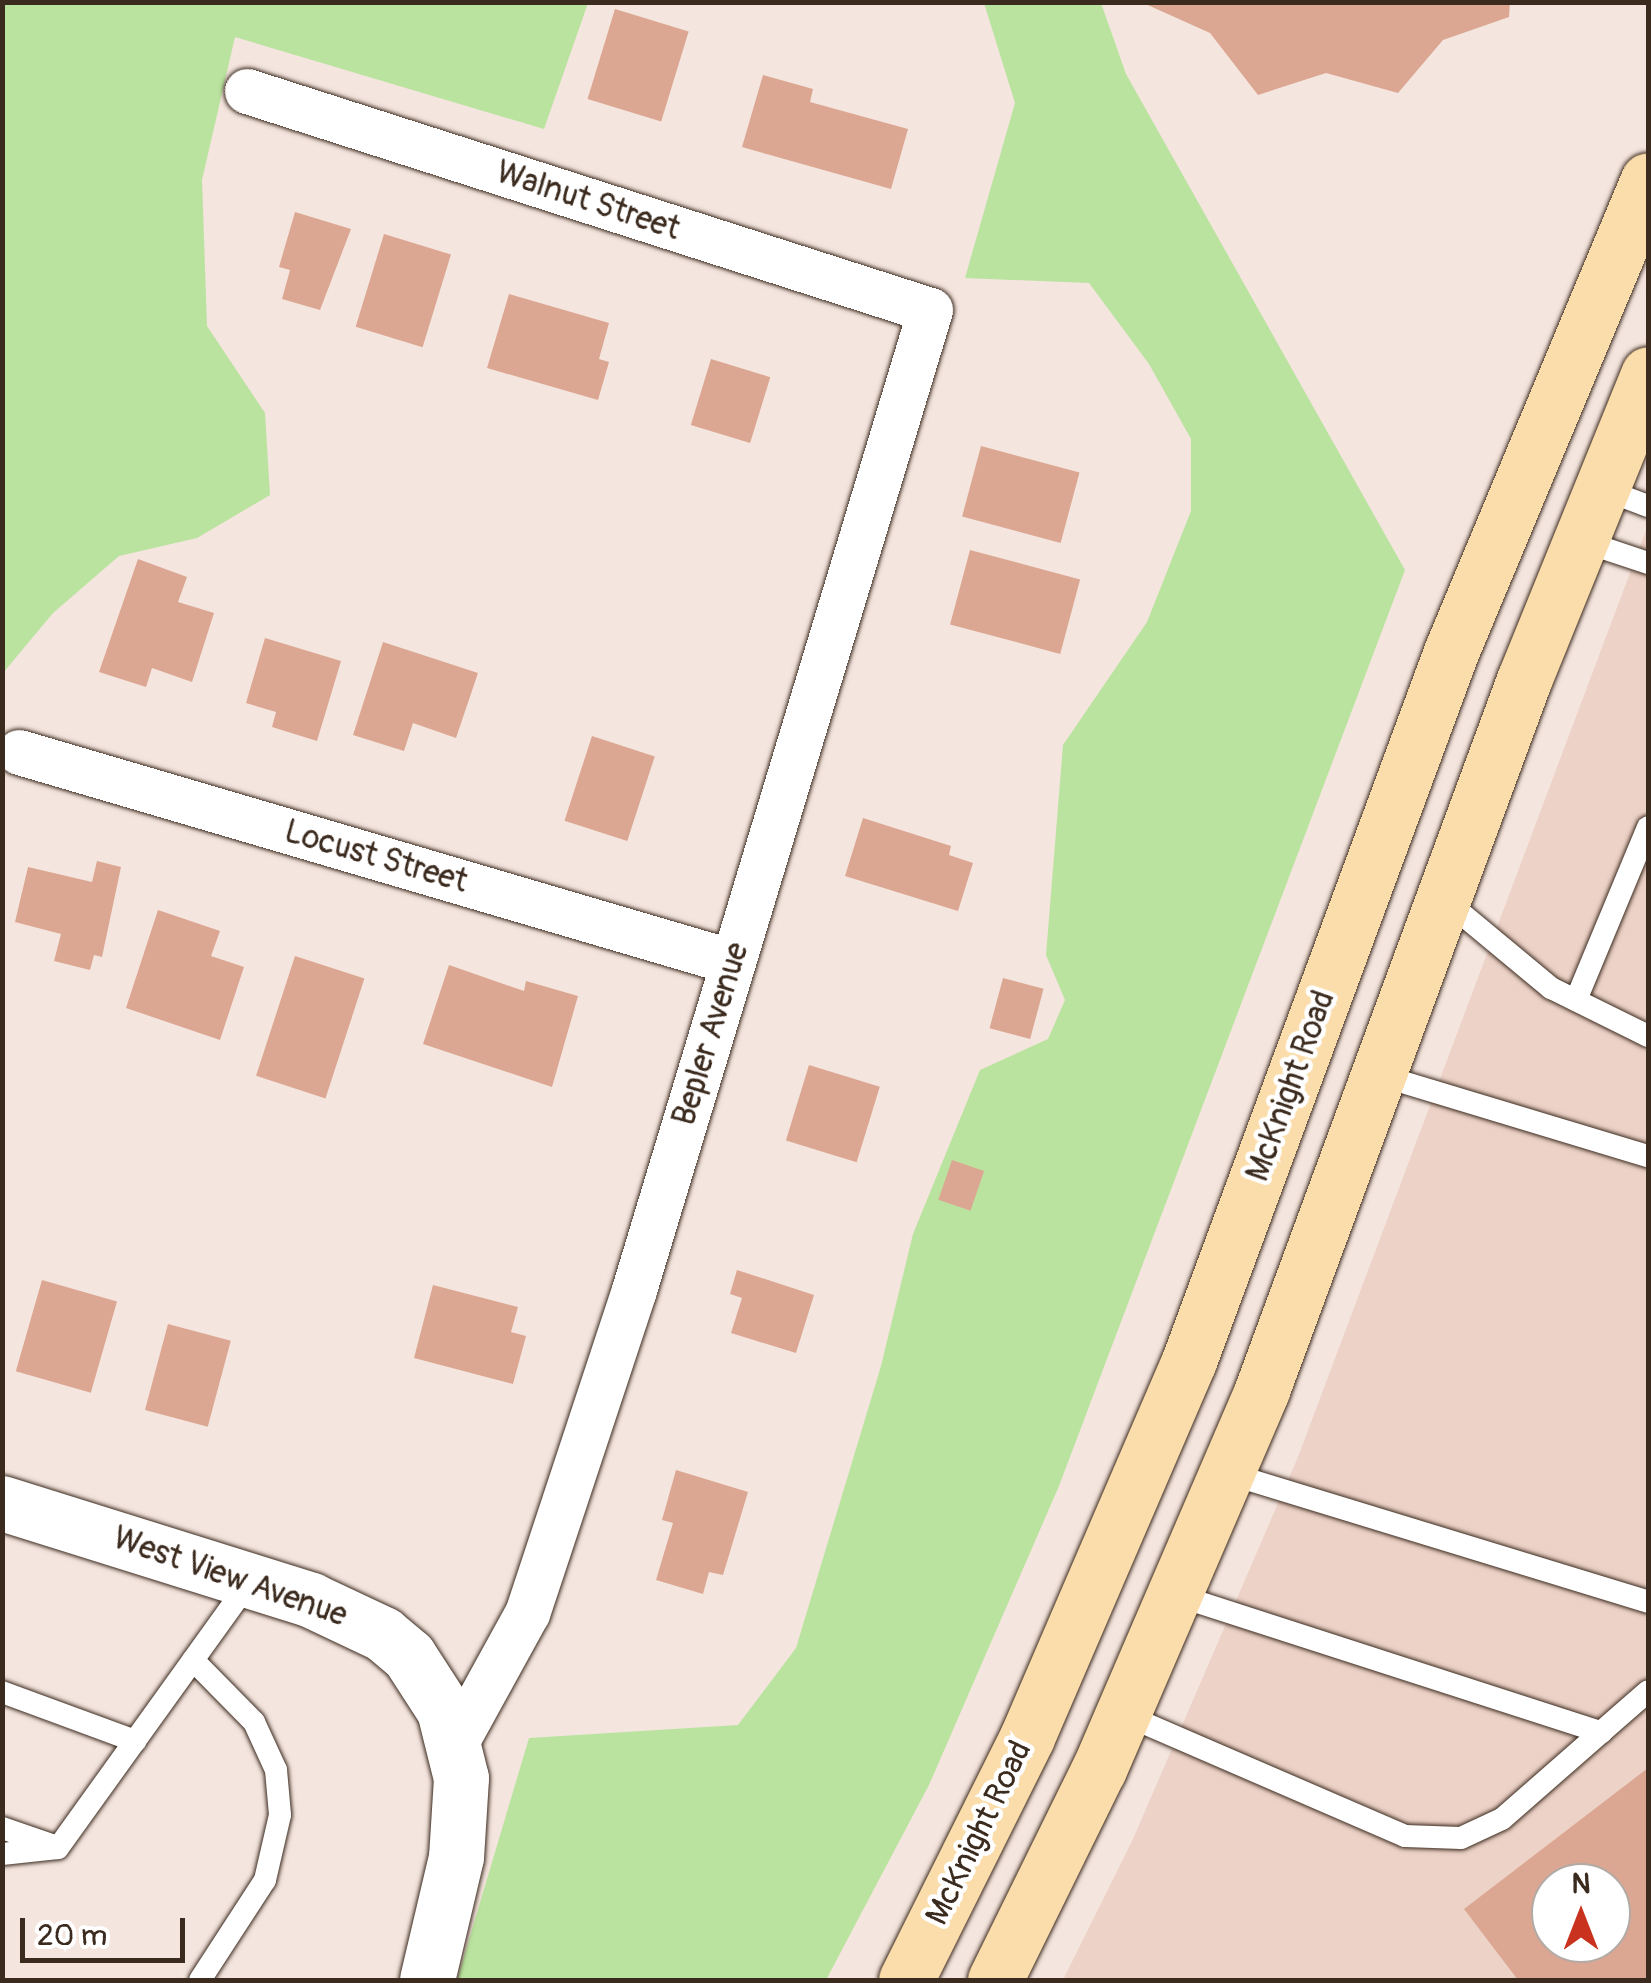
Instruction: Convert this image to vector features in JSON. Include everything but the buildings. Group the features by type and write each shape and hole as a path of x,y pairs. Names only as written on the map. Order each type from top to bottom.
{"highway":[{"name":"McKnight Road","path":"906,1980 1027,1737 1189,1362 1451,652 1648,180"},
{"path":"995,1980 1123,1714 1227,1473 1582,541 1626,498 1648,374"}],"street":[{"name":"Walnut Street","path":"247,92 930,310"},
{"name":"Bepler Avenue","path":"456,1742 527,1613 733,962 930,310"},
{"name":"Locust Street","path":"19,752 733,962"},
{"name":"West View Avenue","path":"2,1502 312,1600 382,1634 428,1680 456,1742 461,1814 456,1857 427,1980"}],"lane":[{"path":"1582,541 1648,563"},
{"path":"1576,1000 1648,827"},
{"path":"1444,898 1486,939 1576,1000 1648,1036"},
{"path":"1380,1075 1648,1156"},
{"path":"1227,1473 1648,1602"},
{"path":"2,1854 58,1848 250,1581"},
{"path":"1176,1595 1601,1732"},
{"path":"193,1660 254,1722 276,1770 280,1815 265,1880 200,1980"},
{"path":"1123,1714 1405,1836 1461,1838 1502,1819 1648,1691"},
{"path":"2,1692 136,1740"},
{"path":"2,1828 58,1848"}],"shaded area":[{"path":"1648,525 1648,1980 1063,1980 1133,1839 1298,1457"}],"green space":[{"path":"3,2 588,3 544,129 235,37 202,180 207,326 265,413 270,495 197,538 119,556 53,613 3,673"},
{"path":"984,3 1101,3 1126,74 1405,570 1059,1486 929,1785 826,1980 457,1980 529,1738 738,1725 796,1648 881,1366 913,1234 980,1070 1048,1039 1065,1000 1046,955 1063,745 1147,622 1191,511 1191,439 1149,364 1089,283 965,278 1015,103"}]}
